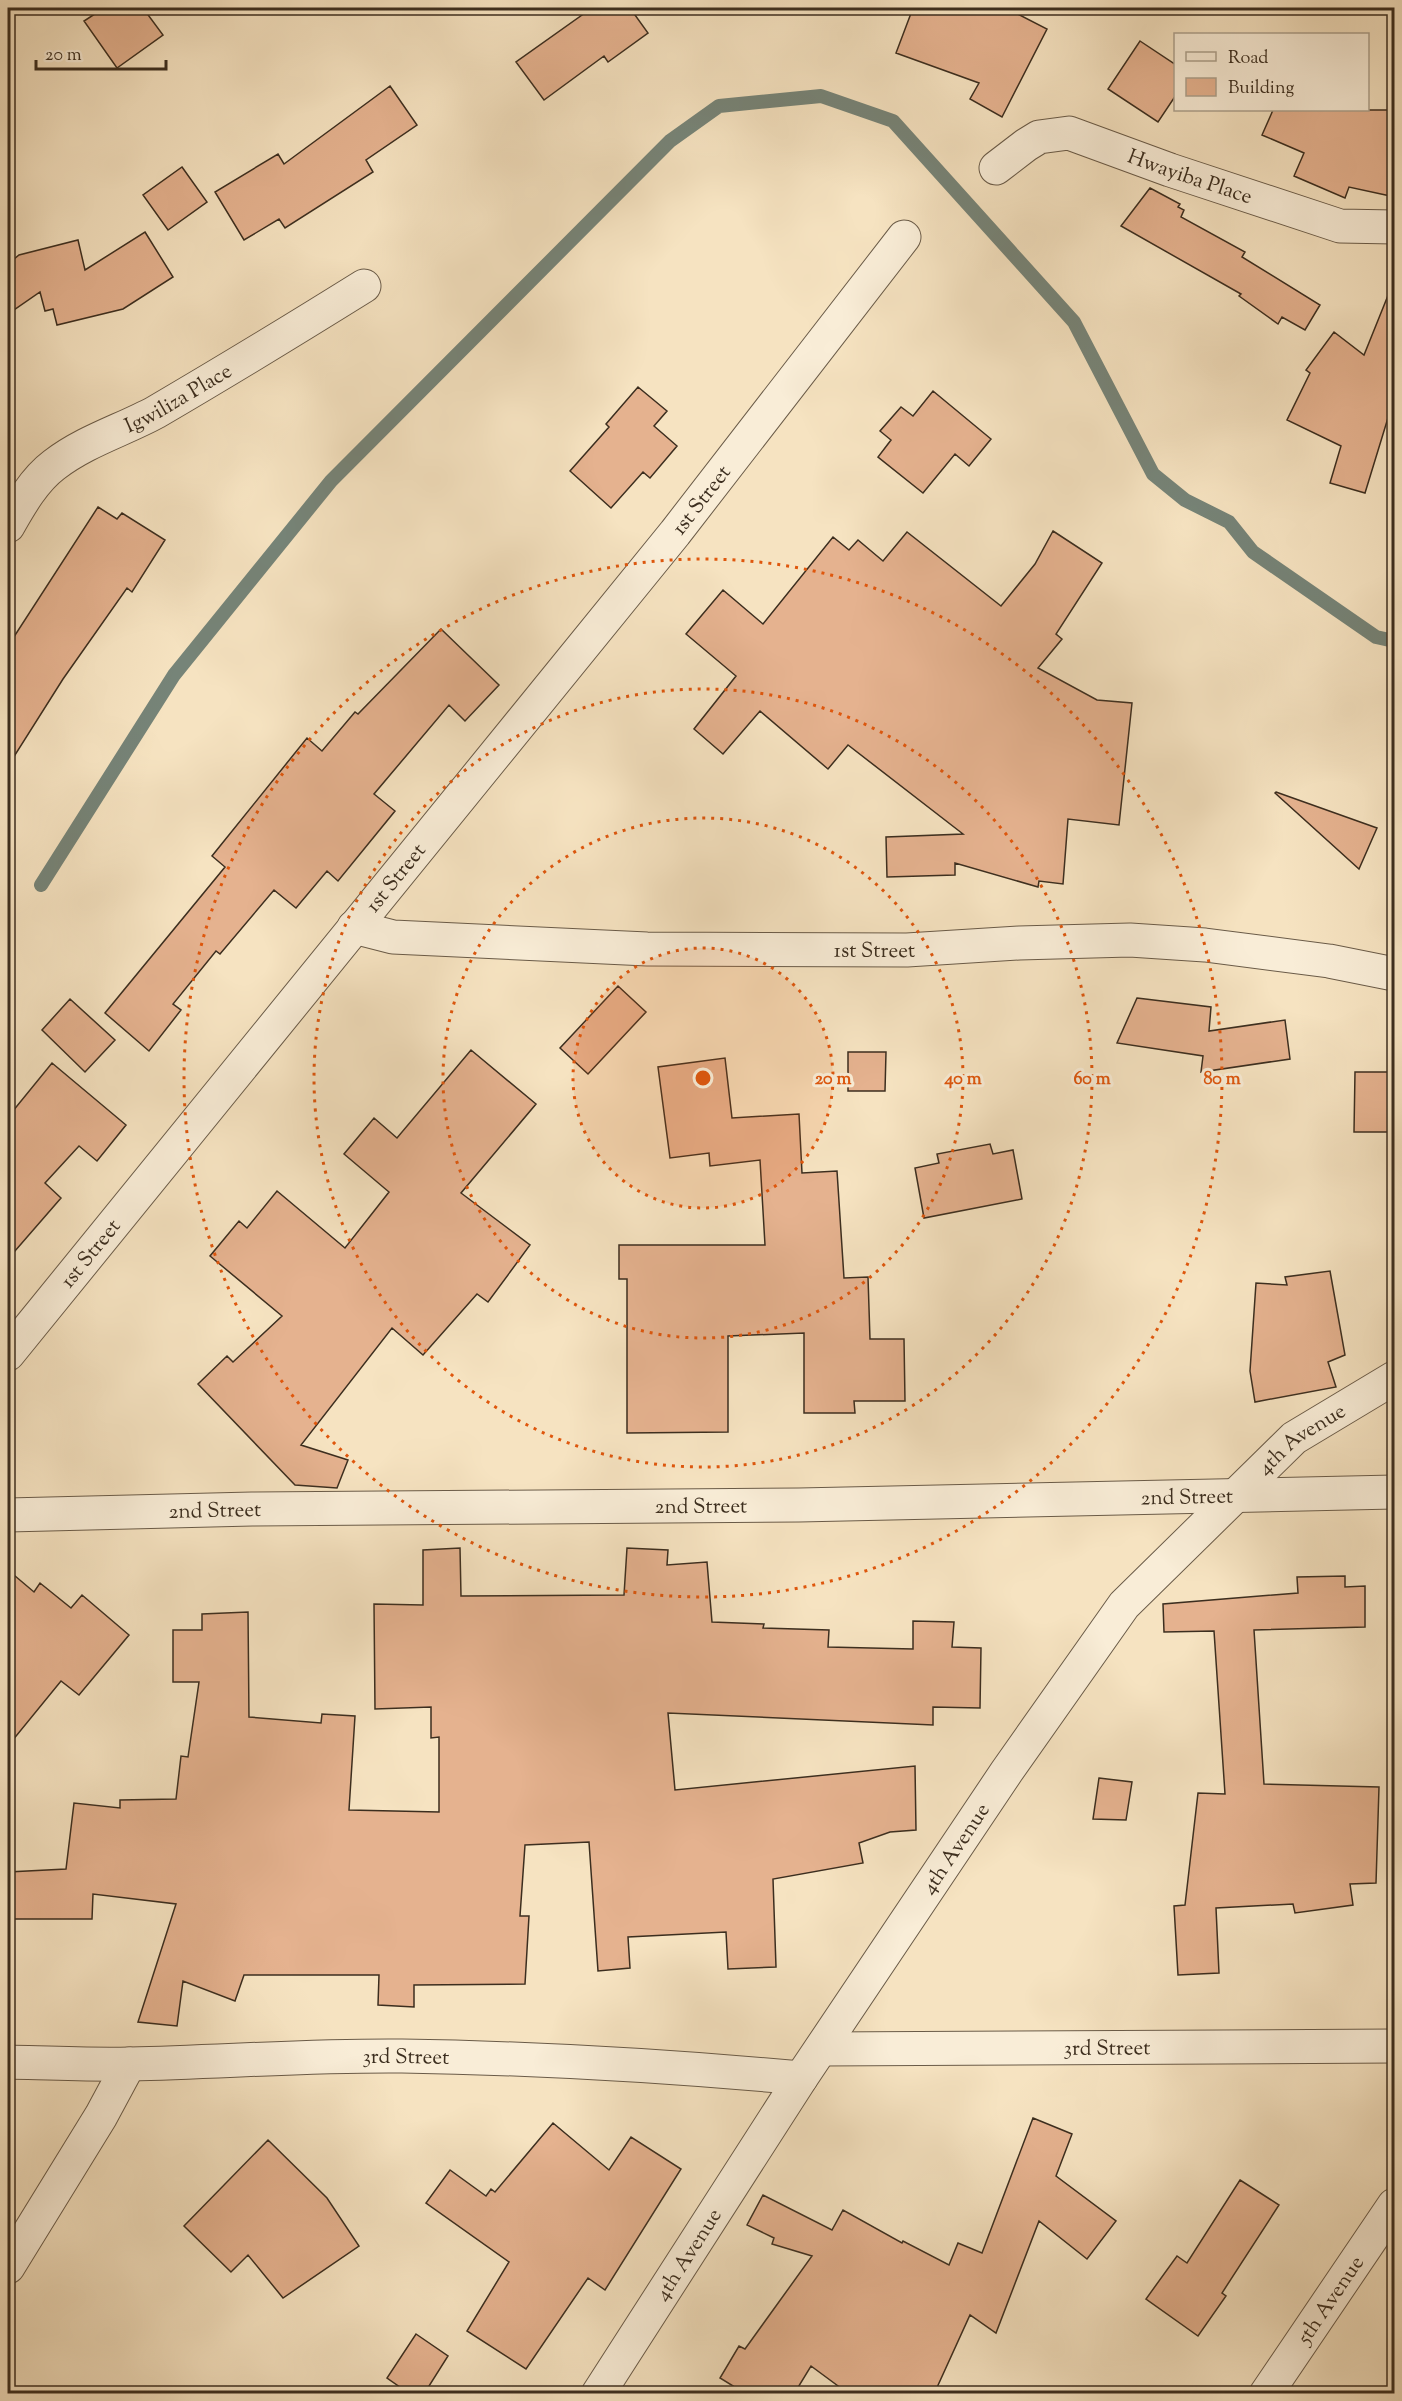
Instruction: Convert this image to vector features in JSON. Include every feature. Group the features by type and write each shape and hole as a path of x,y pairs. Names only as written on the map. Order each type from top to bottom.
{"street":[{"name":"Hwayiba Place","path":"996,168 1039,137 1069,133 1274,206 1340,226 1395,227"},
{"name":"1st Street","path":"8,1354 675,532 904,237"},
{"name":"Igwiliza Place","path":"8,526 34,485 54,465 92,442 153,413 243,361 364,286"},
{"name":"1st Street","path":"354,927 393,937 647,950 907,950 1019,943 1130,940 1205,945 1329,961 1395,975"},
{"name":"4th Avenue","path":"597,2394 801,2078 1007,1771 1124,1605 1294,1438 1395,1378"},
{"name":"2nd Street","path":"8,1515 252,1509 799,1505 1395,1492"},
{"name":"3rd Street","path":"821,2049 1395,2046"},
{"name":"3rd Street","path":"8,2062 129,2064 260,2058 401,2056 591,2062 801,2078"},
{"path":"8,2267 101,2116 129,2064"},
{"name":"5th Avenue","path":"1266,2394 1395,2205"}],"building":[{"path":"104,8 143,8 163,35 117,68 84,21"},
{"path":"592,8 630,8 648,33 608,62 604,56 544,100 516,62"},
{"path":"913,8 1006,8 1047,29 1002,117 970,99 979,83 896,53"},
{"path":"1140,41 1174,64 1174,98 1158,122 1108,89"},
{"path":"390,86 417,125 366,160 373,172 285,228 279,219 244,240 215,192 278,154 284,164"},
{"path":"1395,110 1395,197 1349,187 1345,198 1294,176 1304,153 1262,135 1273,111"},
{"path":"182,167 207,202 168,230 143,195"},
{"path":"1150,188 1180,204 1178,207 1184,210 1181,217 1245,252 1242,257 1320,305 1305,330 1282,317 1278,324 1239,296 1241,294 1121,226"},
{"path":"145,232 173,277 123,309 57,325 53,309 45,311 40,292 8,314 8,264 19,255 78,240 85,270"},
{"path":"1393,283 1395,395 1365,493 1330,483 1341,446 1287,420 1310,373 1306,370 1334,332 1364,355"},
{"path":"638,387 667,411 654,426 677,446 650,478 643,472 611,508 570,471 609,427 606,424"},
{"path":"933,391 991,439 969,466 955,454 923,493 878,457 891,440 880,431 901,407 913,416"},
{"path":"98,507 117,519 122,513 165,540 132,592 127,588 63,679 8,766 8,646"},
{"path":"1053,531 1102,563 1056,634 1062,639 1038,668 1097,700 1132,703 1119,825 1068,819 1063,884 1039,881 1038,887 955,863 955,875 887,877 886,837 963,834 848,745 828,769 760,711 723,754 694,729 736,676 686,634 723,590 763,624 833,537 849,550 858,540 883,561 907,532 1001,606 1035,564"},
{"path":"441,629 499,685 465,721 449,705 374,794 395,811 338,881 327,871 296,908 274,890 220,954 216,951 173,1004 181,1010 149,1051 105,1013 225,867 212,856 307,738 322,751 355,712 358,714"},
{"path":"1275,793 1377,828 1359,869"},
{"path":"618,986 646,1012 588,1074 560,1048"},
{"path":"1137,998 1211,1007 1209,1031 1285,1020 1290,1059 1201,1072 1203,1056 1117,1043"},
{"path":"70,999 115,1040 85,1072 42,1030"},
{"path":"471,1050 536,1104 461,1193 530,1245 488,1302 477,1294 423,1355 392,1328 301,1445 348,1460 337,1488 295,1485 198,1384 227,1356 233,1362 282,1316 210,1256 239,1221 247,1228 277,1191 345,1248 389,1192 344,1154 374,1118 397,1138"},
{"path":"848,1052 886,1052 885,1091 848,1091"},
{"path":"725,1058 732,1118 799,1114 802,1173 837,1171 844,1278 868,1277 870,1339 904,1339 905,1401 854,1401 855,1413 804,1413 804,1333 728,1336 728,1432 627,1433 627,1279 619,1279 619,1245 765,1245 760,1160 710,1166 709,1153 670,1158 658,1067"},
{"path":"52,1063 126,1125 97,1161 79,1146 45,1183 61,1198 8,1259 8,1117"},
{"path":"1355,1072 1395,1072 1395,1132 1354,1132"},
{"path":"990,1144 993,1154 1013,1150 1022,1199 924,1218 915,1168 939,1163 937,1154"},
{"path":"1330,1271 1345,1355 1328,1362 1336,1387 1255,1402 1250,1371 1256,1283 1287,1285 1285,1277"},
{"path":"460,1548 461,1596 624,1595 627,1548 668,1550 667,1565 707,1562 712,1622 764,1624 763,1628 829,1630 828,1647 913,1649 913,1621 954,1622 952,1647 981,1648 980,1708 933,1707 933,1725 668,1713 675,1790 915,1766 916,1830 890,1832 859,1843 863,1863 773,1879 776,1967 728,1969 726,1932 628,1937 630,1968 598,1971 589,1842 525,1845 520,1916 529,1916 525,1984 414,1985 414,2007 378,2005 379,1975 244,1975 235,2001 183,1981 177,2026 138,2022 176,1904 93,1894 92,1919 8,1919 8,1872 66,1869 74,1803 120,1808 120,1800 176,1799 181,1756 188,1757 199,1682 173,1682 173,1630 202,1630 202,1614 248,1612 249,1717 321,1723 322,1714 355,1716 349,1810 439,1812 439,1737 431,1738 431,1707 375,1709 374,1604 423,1605 423,1550"},
{"path":"8,1570 34,1592 40,1583 71,1608 82,1595 129,1635 79,1695 61,1681 8,1746"},
{"path":"1345,1576 1345,1587 1365,1586 1365,1627 1254,1630 1264,1784 1379,1787 1376,1883 1350,1884 1353,1905 1295,1913 1293,1904 1216,1908 1219,1973 1178,1975 1174,1906 1185,1905 1198,1793 1225,1794 1214,1631 1164,1632 1163,1604 1298,1593 1297,1577"},
{"path":"1099,1778 1132,1782 1126,1820 1093,1819"},
{"path":"1033,2118 1072,2134 1056,2176 1116,2221 1087,2259 1039,2221 996,2333 970,2315 934,2394 849,2394 811,2366 794,2394 746,2394 720,2378 739,2346 745,2349 812,2256 772,2244 774,2238 747,2225 763,2195 832,2230 843,2210 902,2243 903,2241 949,2265 958,2243 982,2253"},
{"path":"553,2123 609,2170 631,2137 681,2169 605,2290 588,2278 526,2369 467,2331 509,2262 426,2203 450,2170 486,2196 491,2189 495,2192"},
{"path":"268,2140 327,2198 359,2246 283,2298 248,2255 231,2272 184,2226"},
{"path":"1240,2180 1279,2205 1222,2293 1226,2296 1198,2336 1146,2299 1177,2256 1187,2263"},
{"path":"416,2334 448,2356 424,2394 410,2394 387,2378"}],"waterway":[{"path":"41,885 174,675 331,481 670,141 719,106 821,96 893,121 1074,322 1153,474 1185,500 1229,522 1253,552 1376,637 1394,641"}]}
